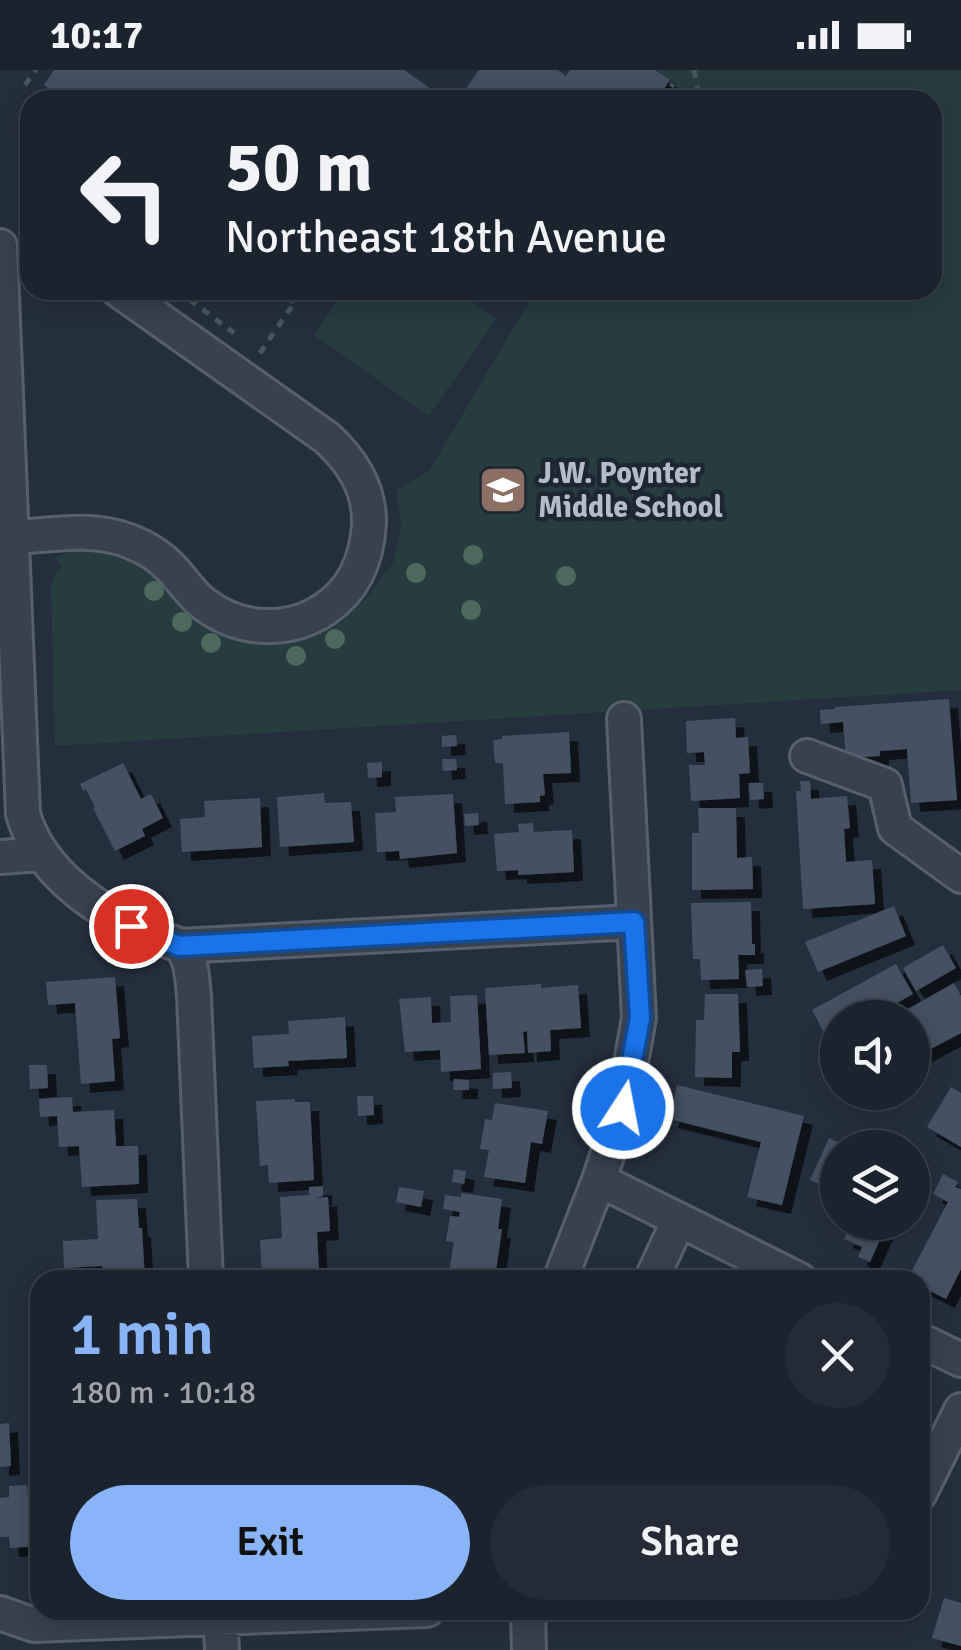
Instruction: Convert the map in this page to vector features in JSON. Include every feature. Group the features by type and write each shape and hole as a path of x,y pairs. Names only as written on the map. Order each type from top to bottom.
{"street":[{"path":"0,246 16,280 6,538 23,814 42,854 77,892 106,912 179,946 634,922"},
{"path":"6,538 96,532 130,541 170,566 202,603 243,624 288,625 306,620 339,599 352,584 362,564 369,520 367,497 346,456 327,438 132,300"},
{"path":"564,1270 623,1108 640,1018 624,719"},
{"path":"806,756 885,786 895,828 961,876"},
{"path":"0,857 42,854"},
{"path":"179,946 192,971 206,1270"},
{"path":"599,1180 780,1270"},
{"path":"656,1270 679,1220"},
{"path":"930,1345 961,1360"},
{"path":"930,1473 961,1410"},
{"path":"0,1612 34,1625 221,1626 298,1620"},
{"path":"528,1620 530,1650"}],"path":[{"path":"25,85 36,70"},
{"path":"669,90 673,84"},
{"path":"260,353 294,302 291,300"}],"green space":[{"name":"J.W. Poynter Middle School","path":"655,70 961,70 961,690 55,746 51,586 62,567 55,556 102,552 133,563 159,580 197,620 222,635 247,642 285,644 325,632 364,601 393,563 401,528 397,490 429,471 530,300 942,300 942,90 672,90 676,84"},
{"path":"338,300 468,300 496,319 429,416 314,335"}],"building":[{"path":"54,70 404,70 433,90 51,90 44,85"},
{"path":"479,70 558,70 566,76 570,70 655,70 670,80 663,90 465,90"},
{"path":"949,699 957,800 911,803 907,749 846,758 843,722 821,724 820,710 835,707"},
{"path":"735,718 736,738 748,737 750,773 739,774 740,798 691,801 689,765 705,765 704,752 687,753 686,721"},
{"path":"569,732 571,773 543,774 545,795 540,796 540,802 505,804 503,763 495,763 493,740 502,736"},
{"path":"456,735 457,746 442,747 442,736"},
{"path":"442,759 456,759 457,770 443,771"},
{"path":"382,762 382,777 368,778 367,763"},
{"path":"123,763 141,799 151,794 163,818 142,829 145,836 115,851 86,789 83,791 80,784"},
{"path":"800,781 810,781 811,799 847,796 850,828 844,829 846,862 872,860 875,904 803,909 796,791 801,791"},
{"path":"749,783 763,783 764,799 750,800"},
{"path":"324,793 325,803 351,802 354,842 280,847 277,797"},
{"path":"453,794 457,853 400,859 399,851 377,852 375,813 396,812 395,797"},
{"path":"260,798 262,847 182,852 180,819 205,817 204,801"},
{"path":"698,808 736,808 737,858 752,857 753,889 692,890 692,833 699,833"},
{"path":"478,813 479,825 465,826 464,814"},
{"path":"533,823 534,832 572,830 574,872 518,875 518,870 497,871 494,834 519,832 518,824"},
{"path":"751,902 755,955 738,955 739,979 701,980 700,959 693,959 691,903"},
{"path":"894,906 906,936 818,972 805,942"},
{"path":"943,945 956,968 916,991 903,968"},
{"path":"896,964 913,994 902,1000 830,1000"},
{"path":"762,969 763,986 747,987 745,970"},
{"path":"115,977 120,1038 112,1039 115,1081 81,1084 75,1003 48,1005 46,982"},
{"path":"954,983 961,996 961,1033 930,1049 930,1000 924,1000"},
{"path":"541,984 541,988 578,985 581,1028 550,1030 551,1051 528,1053 527,1031 523,1032 525,1053 489,1055 485,988"},
{"path":"705,994 738,994 740,1052 732,1052 732,1078 695,1077 696,1020 704,1020"},
{"path":"477,995 481,1069 441,1072 440,1050 405,1052 399,999 431,997 432,1023 451,1022 450,996"},
{"path":"820,1006 820,1025 812,1010"},
{"path":"345,1017 347,1058 288,1061 289,1066 254,1068 252,1036 289,1034 288,1021"},
{"path":"29,1065 47,1065 48,1088 30,1089"},
{"path":"511,1072 512,1088 493,1089 493,1073"},
{"path":"454,1079 469,1080 469,1090 453,1090"},
{"path":"677,1085 804,1116 782,1205 747,1197 761,1142 669,1119"},
{"path":"951,1087 961,1093 961,1147 927,1127"},
{"path":"357,1096 373,1096 374,1115 358,1116"},
{"path":"72,1097 73,1112 114,1110 116,1146 138,1146 139,1184 82,1187 79,1146 59,1147 57,1116 40,1117 39,1099"},
{"path":"256,1101 310,1102 314,1180 269,1183 268,1165 260,1166"},
{"path":"495,1103 548,1111 542,1144 531,1142 525,1183 484,1177 489,1150 480,1149 485,1119 492,1120"},
{"path":"820,1158 820,1184 810,1180"},
{"path":"454,1169 466,1171 464,1184 452,1182"},
{"path":"943,1174 958,1182 955,1187 961,1189 961,1269 946,1299 930,1291 930,1270 912,1270 948,1202 933,1194"},
{"path":"323,1186 323,1196 315,1198 328,1197 330,1231 317,1232 319,1270 262,1270 260,1240 282,1238 280,1197 309,1195 309,1187"},
{"path":"399,1187 424,1191 421,1207 396,1202"},
{"path":"461,1193 502,1199 496,1270 449,1270 454,1242 446,1241 450,1216 459,1217 460,1212 443,1209 445,1195 461,1197"},
{"path":"137,1199 144,1270 64,1268 63,1241 98,1239 96,1200"},
{"path":"846,1240 880,1240 870,1262 858,1257 862,1247"},
{"path":"9,1423 11,1466 0,1467 0,1424"},
{"path":"27,1485 30,1547 10,1548 9,1537 0,1537 0,1498 9,1497 9,1486"},
{"path":"944,1598 961,1603 961,1646 932,1638"}],"place":[{"name":"J.W. Poynter Middle School","path":"503,490"}],"route":[{"path":"131,926 179,946 634,922 640,1018 623,1108"}]}
